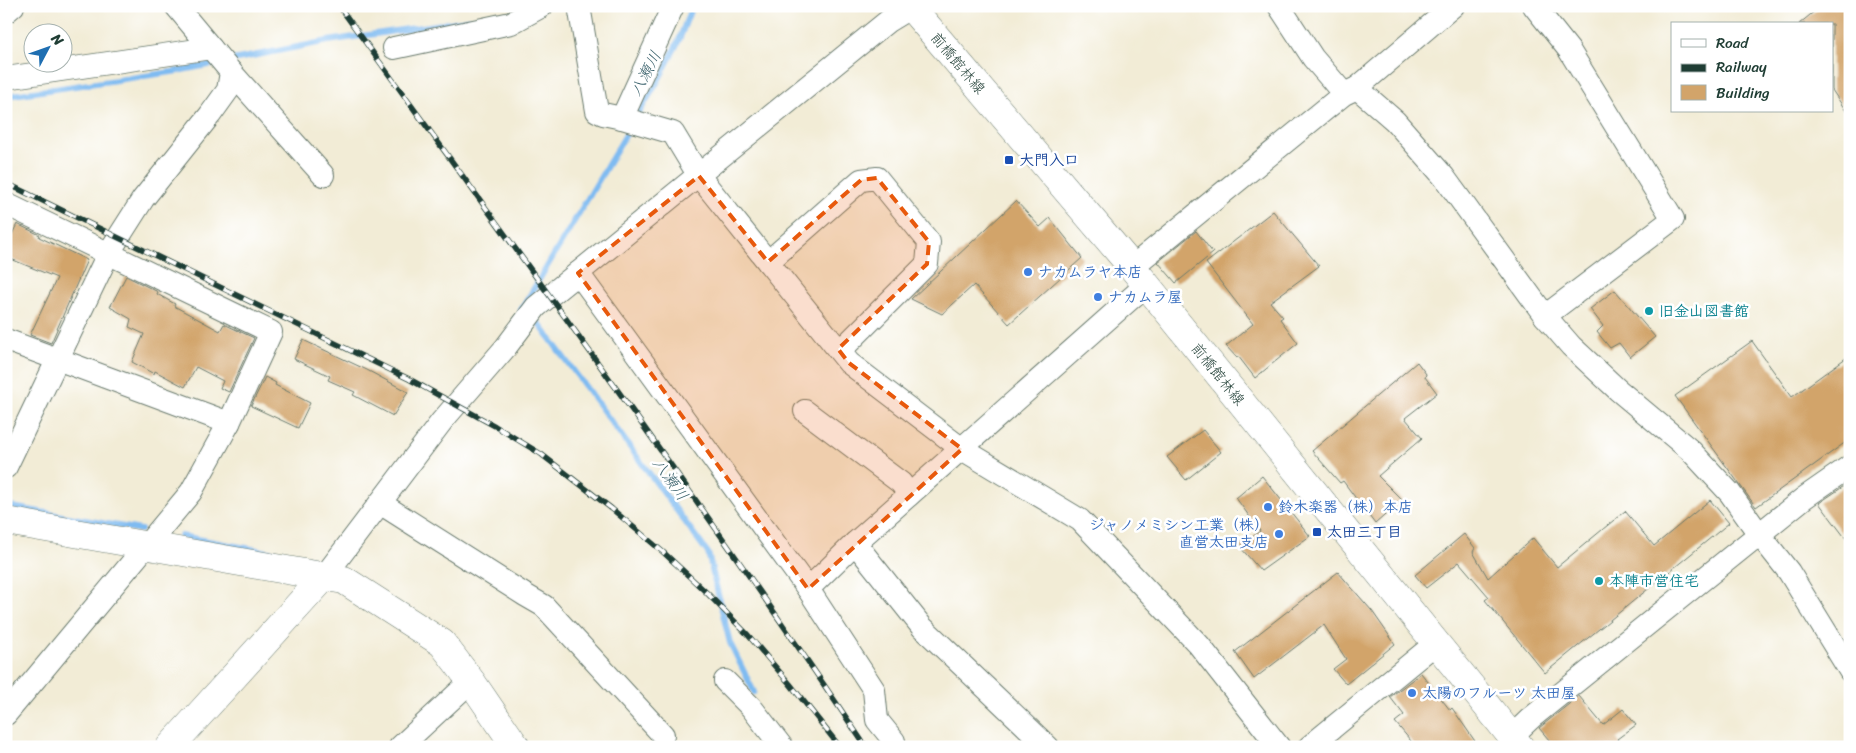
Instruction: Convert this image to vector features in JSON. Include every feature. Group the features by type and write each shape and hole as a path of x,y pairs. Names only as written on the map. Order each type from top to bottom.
{"main road":[{"name":"前橋館林線","path":"911,6 1139,276 1436,643 1511,743"},
{"path":"6,521 344,580 442,643 471,681 516,747"},
{"path":"170,747 324,577"}],"street":[{"path":"6,12 13,6"},
{"path":"176,6 230,72 323,175"},
{"path":"394,48 511,23 542,6"},
{"path":"579,6 597,111 622,118 678,141 699,176 849,363 962,449 1080,520 1199,645 1279,747"},
{"path":"622,118 673,6"},
{"path":"324,577 442,422 536,307 888,21 911,6"},
{"path":"1279,6 1313,58 1350,91 1395,121 1444,177 1545,316 1571,346 1612,384 1691,451 1730,493 1789,572 1850,671"},
{"path":"808,589 855,543 962,449 1139,276 1350,91 1453,6"},
{"path":"1534,6 1569,50 1673,219 1545,316"},
{"path":"6,78 212,49"},
{"path":"6,467 108,254 143,199 228,90 230,72"},
{"path":"768,262 861,180 877,178 929,242 927,264 848,343 838,349"},
{"path":"6,204 271,332 228,422 191,492 6,714"},
{"path":"578,272 808,589 874,690 877,720 894,742 895,747"},
{"path":"6,340 228,422"},
{"path":"805,411 901,483 909,495"},
{"path":"1511,743 1530,718 1804,498 1850,466"},
{"path":"380,503 544,606 663,735"},
{"path":"855,543 922,628 1048,747"},
{"path":"1309,747 1436,643"},
{"path":"400,747 471,681"},
{"path":"725,681 751,707 782,747"}],"highlighted area":[{"path":"699,176 768,262 861,180 877,178 929,242 927,264 838,349 849,363 962,449 808,589 578,273"}],"building":[{"path":"1821,6 1850,6 1850,117 1834,93 1834,22 1801,22"},
{"path":"1016,201 1040,227 1050,218 1082,258 1009,324 974,285 942,314 911,299"},
{"path":"1273,211 1319,266 1270,302 1283,317 1280,319 1298,343 1255,378 1238,356 1237,358 1226,346 1253,324 1206,263"},
{"path":"17,224 87,260 51,343 30,335 57,278 6,257 6,247"},
{"path":"1196,231 1213,253 1176,283 1158,262"},
{"path":"126,276 158,292 157,294 175,304 174,306 220,331 224,324 254,338 229,392 220,388 223,381 196,367 185,387 155,371 154,374 132,362 144,334 129,327 131,319 110,307"},
{"path":"1615,290 1655,337 1630,357 1619,343 1610,348 1597,332 1603,326 1590,309"},
{"path":"303,340 367,370 408,392 393,416 353,395 355,392 328,380 330,376 294,359"},
{"path":"1752,341 1792,397 1850,355 1850,439 1756,507 1675,396"},
{"path":"1417,362 1437,393 1405,418 1422,438 1378,476 1402,500 1375,524 1343,481 1340,483 1312,451"},
{"path":"265,377 276,383 275,385 310,403 298,428 251,406"},
{"path":"1203,430 1221,452 1186,480 1167,457"},
{"path":"1262,476 1310,536 1261,571 1240,547 1260,531 1236,498"},
{"path":"1850,482 1850,544 1819,503"},
{"name":"本陣市営住宅","path":"1710,500 1729,523 1545,673 1485,600 1489,597 1459,562 1426,588 1415,575 1464,534 1475,548 1473,552 1488,578 1533,538 1557,567 1625,511 1654,546"},
{"path":"1338,572 1372,611 1395,644 1346,684 1333,669 1346,659 1324,625 1254,679 1235,652"},
{"path":"1421,673 1450,710 1452,708 1479,747 1416,747 1395,722 1404,715 1390,697"},
{"path":"1579,696 1603,725 1623,709 1636,725 1617,739 1622,747 1555,747 1539,728"}],"waterway":[{"name":"八瀬川","path":"521,310 658,81 679,40 692,6"},
{"path":"227,61 328,41 476,19"},
{"path":"6,96 172,72 218,63"},
{"name":"八瀬川","path":"534,317 708,553 730,643 754,692"},
{"path":"6,506 141,530"},
{"path":"181,536 312,560"}],"railway":[{"path":"339,6 672,466 866,747"},
{"path":"6,183 409,379 495,426 541,454 612,509 663,552 707,593 748,635 840,747"}],"place":[{"name":"大門入口","path":"1009,160"},
{"name":"ナカムラヤ本店","path":"1028,272"},
{"name":"ナカムラ屋","path":"1098,297"},
{"name":"旧金山図書館","path":"1649,311"},
{"name":"鈴木楽器（株）本店","path":"1268,507"},
{"name":"太田三丁目","path":"1317,532"},
{"name":"ジャノメミシン工業（株） 直営太田支店","path":"1279,534"},
{"name":"本陣市営住宅","path":"1599,581"},
{"name":"太陽のフルーツ 太田屋","path":"1412,693"}]}
